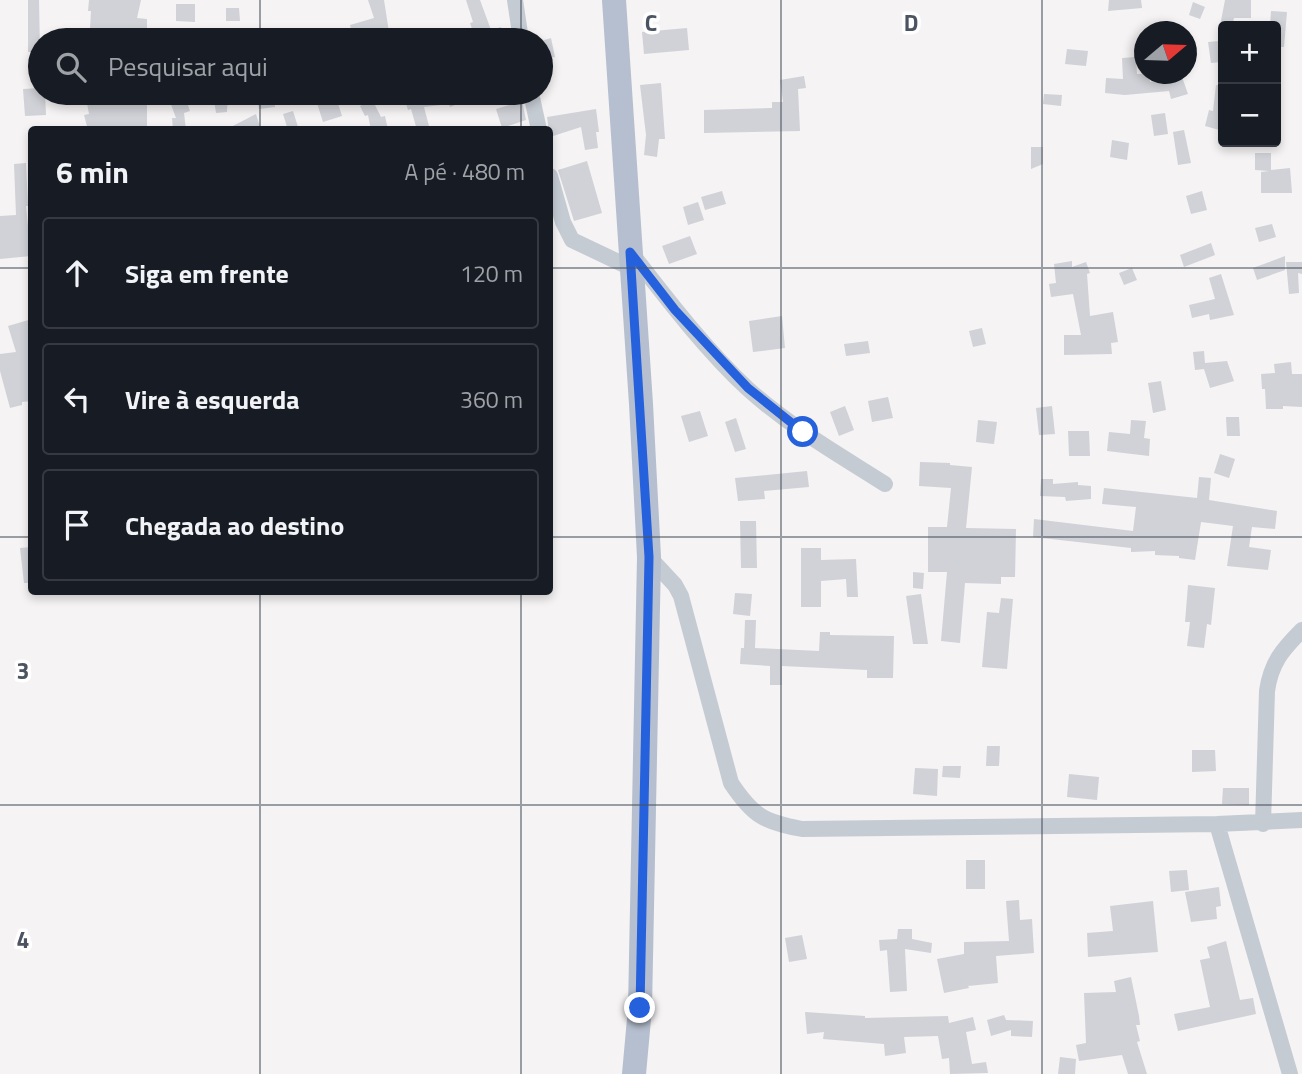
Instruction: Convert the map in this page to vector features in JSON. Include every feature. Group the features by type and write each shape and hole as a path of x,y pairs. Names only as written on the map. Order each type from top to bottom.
{"main road":[{"path":"614,0 649,557 640,1008 634,1074"}],"street":[{"path":"515,0 519,28"},
{"path":"534,105 538,126"},
{"path":"553,187 563,222 572,240 631,260 748,388 803,432 885,484"},
{"path":"649,557 675,585 681,596 731,783 745,805 771,823 802,829 1263,824 1302,820"},
{"path":"1263,824 1270,670 1302,630"},
{"path":"1217,824 1290,1074"}],"building":[{"path":"28,0 39,0 40,28 28,28"},
{"path":"89,0 141,0 137,18 147,19 147,28 90,28 91,11 88,11"},
{"path":"368,0 384,0 388,28 351,28 350,25 374,18"},
{"path":"466,0 480,0 490,28 472,28 470,23 473,22"},
{"path":"1109,0 1141,0 1142,8 1108,11"},
{"path":"1225,0 1251,0 1251,18 1221,21"},
{"path":"1193,2 1205,7 1200,19 1189,15"},
{"path":"176,4 195,4 195,22 176,21"},
{"path":"226,8 239,8 240,21 226,21"},
{"path":"1271,11 1287,12 1284,47 1281,47 1281,21 1270,21"},
{"path":"687,28 689,50 644,54 642,32"},
{"path":"1218,41 1218,62 1211,63 1208,42"},
{"path":"1067,49 1088,51 1086,66 1065,64"},
{"path":"1134,57 1134,84 1184,84 1188,94 1171,99 1169,91 1125,95 1105,93 1106,78 1123,79 1122,58"},
{"path":"804,76 806,88 798,89 800,131 704,133 704,110 772,108 772,102 783,102 780,80"},
{"path":"661,83 665,139 659,139 657,157 644,155 646,135 640,85"},
{"path":"1218,85 1218,130 1205,126 1209,110 1213,111"},
{"path":"23,89 28,89 28,105 46,105 46,115 25,116"},
{"path":"1044,94 1062,95 1061,106 1043,104"},
{"path":"87,105 147,105 147,126 87,126 84,115 89,114"},
{"path":"171,105 188,105 190,111 184,113 186,126 173,126 172,118 176,118"},
{"path":"215,105 227,105 227,112 216,113"},
{"path":"258,105 275,105 275,107 259,109"},
{"path":"318,105 338,105 342,116 323,122"},
{"path":"375,105 381,117 385,116 387,126 370,126 368,115 365,116 360,106"},
{"path":"407,105 441,105 424,107 429,126 416,126 411,109 408,110"},
{"path":"523,105 526,120 501,126 496,109"},
{"path":"596,109 598,148 585,150 581,127 553,136 553,126 548,126 547,117"},
{"path":"293,111 298,126 287,126 283,114"},
{"path":"1165,113 1168,134 1154,136 1151,115"},
{"path":"256,114 260,126 233,126"},
{"path":"1184,130 1191,163 1178,165 1173,132"},
{"path":"1112,140 1129,143 1127,160 1110,157"},
{"path":"1031,147 1043,147 1043,164 1031,169"},
{"path":"1255,153 1271,153 1271,170 1290,168 1292,193 1261,193 1261,172 1269,171 1255,170"},
{"path":"587,161 602,213 574,221 558,170"},
{"path":"26,163 28,256 0,259 0,216 16,215 14,164"},
{"path":"722,191 726,204 705,210 701,197"},
{"path":"1202,191 1207,210 1191,214 1186,196"},
{"path":"698,202 704,220 688,225 683,207"},
{"path":"1272,224 1276,237 1259,242 1255,228"},
{"path":"690,236 697,254 669,264 662,246"},
{"path":"1211,243 1215,255 1184,267 1180,255"},
{"path":"1285,256 1285,270 1257,280 1253,268"},
{"path":"1072,261 1072,267 1086,262 1090,273 1087,274 1090,316 1113,312 1118,342 1111,343 1112,354 1064,355 1064,335 1081,335 1073,294 1051,297 1049,284 1056,283 1054,264"},
{"path":"1286,262 1302,262 1302,274 1298,273 1299,293 1289,294"},
{"path":"1132,268 1137,280 1124,285 1119,273"},
{"path":"1221,274 1234,315 1210,320 1209,314 1192,318 1189,305 1215,299 1209,278"},
{"path":"782,316 785,348 753,352 749,321"},
{"path":"28,320 28,401 10,408 0,371 0,354 16,352 8,326"},
{"path":"982,328 986,344 973,347 969,331"},
{"path":"868,341 870,353 846,356 844,344"},
{"path":"1204,351 1205,363 1227,361 1234,381 1210,388 1204,369 1195,370 1193,352"},
{"path":"1291,362 1292,374 1302,374 1302,407 1266,409 1261,374 1275,373 1274,364"},
{"path":"1161,381 1166,410 1153,413 1148,383"},
{"path":"888,397 893,418 872,422 868,401"},
{"path":"845,406 854,430 839,436 830,412"},
{"path":"1052,406 1055,434 1039,435 1036,408"},
{"path":"700,411 708,436 689,442 681,416"},
{"path":"1226,417 1239,417 1240,436 1227,436"},
{"path":"736,418 746,449 735,452 725,422"},
{"path":"978,420 997,422 994,444 976,442"},
{"path":"1131,420 1146,421 1144,438 1150,439 1149,456 1107,451 1109,432 1130,434"},
{"path":"1068,431 1089,431 1090,456 1069,456"},
{"path":"1220,454 1235,459 1229,478 1214,473"},
{"path":"920,462 972,467 966,528 1016,529 1015,577 1001,577 1001,584 965,583 960,643 941,641 947,572 928,572 928,527 947,527 951,488 919,486"},
{"path":"807,471 809,487 764,491 765,499 738,501 735,478"},
{"path":"1199,477 1211,478 1209,500 1277,511 1275,529 1252,527 1249,547 1271,550 1268,570 1227,566 1233,526 1201,522 1195,560 1155,555 1155,551 1131,552 1131,548 1033,537 1034,519 1133,531 1136,507 1102,504 1104,488 1197,498"},
{"path":"1041,479 1053,479 1053,484 1078,482 1078,485 1091,486 1091,499 1066,501 1065,497 1040,496"},
{"path":"740,521 756,521 757,568 741,568"},
{"path":"28,547 28,583 24,583 20,548"},
{"path":"801,548 821,548 821,560 856,559 858,597 847,597 846,579 821,581 821,607 801,607"},
{"path":"913,572 924,573 923,589 913,588"},
{"path":"1188,585 1215,588 1211,625 1207,624 1204,648 1187,646 1190,622 1185,622"},
{"path":"735,593 752,594 750,616 733,614"},
{"path":"921,594 928,644 913,644 906,596"},
{"path":"1001,598 1013,599 1007,669 982,667 987,612 999,613"},
{"path":"745,620 756,620 755,648 819,651 820,632 830,632 830,635 894,636 893,678 867,678 867,670 782,666 782,685 770,685 770,666 740,664 741,648 744,648"},
{"path":"987,746 1000,746 999,766 986,766"},
{"path":"1192,750 1215,750 1216,771 1192,772"},
{"path":"943,766 961,766 960,778 942,777"},
{"path":"915,768 938,769 937,796 913,794"},
{"path":"1069,774 1099,777 1097,800 1067,797"},
{"path":"1223,788 1249,788 1249,805 1222,804"},
{"path":"966,860 985,860 985,889 966,889"},
{"path":"1187,870 1189,890 1171,892 1169,871"},
{"path":"1219,887 1221,906 1216,907 1217,919 1191,922 1185,892"},
{"path":"1019,900 1020,920 1032,919 1034,953 996,956 998,983 968,986 969,988 944,993 937,959 964,954 964,942 1009,941 1006,901"},
{"path":"1153,901 1158,952 1088,957 1087,933 1113,931 1110,906"},
{"path":"898,929 912,929 912,939 932,943 931,953 905,949 907,991 890,992 887,950 880,951 879,940 897,939"},
{"path":"802,935 807,959 789,962 785,938"},
{"path":"1226,941 1240,1000 1253,998 1256,1014 1178,1031 1174,1014 1210,1007 1200,960 1210,958 1207,947"},
{"path":"1131,977 1140,1025 1136,1025 1140,1041 1137,1042 1147,1074 1128,1074 1122,1055 1079,1061 1076,1045 1086,1043 1084,993 1116,992 1114,981"},
{"path":"805,1012 865,1018 948,1016 949,1023 973,1017 976,1030 966,1032 972,1064 986,1062 988,1073 950,1074 949,1058 942,1059 938,1036 904,1037 906,1053 885,1056 884,1044 823,1039 824,1032 807,1034"},
{"path":"1004,1015 1006,1020 1033,1021 1032,1037 1011,1036 1011,1030 991,1036 987,1020"},
{"path":"1060,1057 1076,1059 1075,1074 1058,1074"}],"route":[{"path":"640,1008 649,557 630,252 675,310 748,388 803,432"}]}
